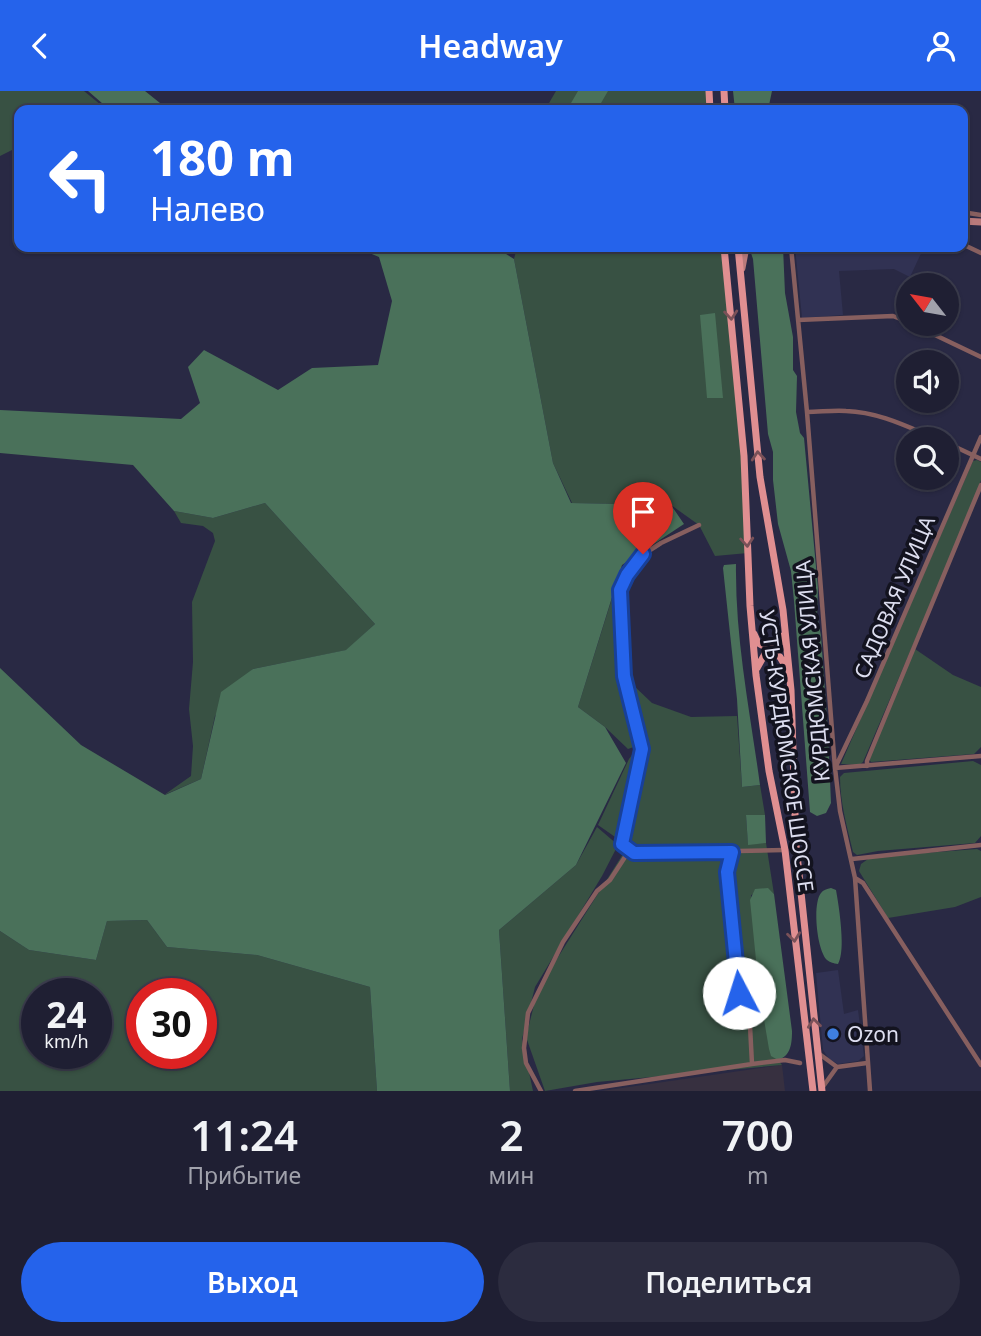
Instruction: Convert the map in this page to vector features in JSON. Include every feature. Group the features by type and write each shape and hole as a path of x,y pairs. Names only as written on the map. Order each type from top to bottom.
{"main road":[{"name":"УСТЬ-КУРДЮМСКОЕ ШОССЕ","path":"724,252 744,456 756,675 769,771 785,850 813,1091"},
{"name":"УСТЬ-КУРДЮМСКОЕ ШОССЕ","path":"738,252 760,477 778,571 785,633 796,845 822,1090"},
{"path":"752,631 758,643 769,649 780,643 785,633"},
{"path":"756,675 761,658 765,654 773,653 780,657 788,671"}],"street":[{"path":"741,280 745,252"},
{"name":"КУРДЮМСКАЯ УЛИЦА","path":"791,252 835,768 840,811 855,878 870,1091"},
{"path":"798,320 896,317"},
{"path":"937,336 981,357"},
{"path":"807,412 847,411 876,415 906,427"},
{"name":"САДОВАЯ УЛИЦА","path":"835,768 867,701 981,437"},
{"path":"959,449 981,459"},
{"name":"САДОВАЯ УЛИЦА","path":"867,766 872,748 981,485"},
{"path":"634,853 622,844 642,749 624,676 620,590 627,575 643,554 699,525"},
{"path":"835,768 981,756"},
{"path":"852,859 981,845"},
{"path":"541,1091 526,1063 524,1048 528,1013 564,942 597,891 610,880 625,857 634,853 785,850"},
{"path":"732,852 727,872 739,993 750,1026 752,1064"},
{"path":"855,878 863,883 981,1065"},
{"path":"817,1053 837,1067 867,1063"},
{"path":"575,1091 752,1064 785,1060 800,1063"},
{"path":"822,1090 837,1067"}],"shaded area":[{"path":"795,252 922,252 912,273 902,273 894,269 839,271 843,315 802,318"},
{"path":"838,970 844,1014 858,1010 864,1056 858,1061 838,1064 829,1059 823,1050 816,973"},
{"path":"782,1065 785,1091 601,1091"}],"green space":[{"path":"0,91 84,91 101,105 14,105 14,149 0,156"},
{"path":"88,91 145,91 160,103 157,105 104,105"},
{"path":"556,91 709,91 710,105 548,105"},
{"path":"578,91 608,91 600,105 570,105"},
{"path":"733,91 772,91 769,105 734,105"},
{"path":"367,252 503,252 514,259 553,463 571,503 671,505 684,524 622,565 578,707 605,727 626,763 576,865 499,930 510,1091 377,1091 370,987 257,955 167,947 147,920 107,921 96,960 29,950 0,931 0,668 81,745 165,795 201,779 221,692 253,669 346,650 375,624 265,503 213,518 174,511 133,465 0,453 0,410 181,419 200,403 188,367 204,350 278,390 312,368 378,365 392,301 379,257"},
{"path":"516,252 724,252 739,403 748,553 715,556 699,525 671,505 572,503 553,463 514,259"},
{"path":"751,252 783,252 785,293 793,337 793,370 797,376 796,412 800,433 804,438 818,588 817,614 828,734 831,803 826,813 817,816 810,812 791,571 778,524"},
{"path":"715,313 723,398 707,398 700,315"},
{"path":"973,461 981,462 981,480 973,504 863,762 859,765 841,764"},
{"path":"265,503 375,624 347,650 253,669 215,716 201,779 164,795 191,776 193,746 189,709 193,662 192,602 215,541 213,533 203,526 181,523 174,511 213,518"},
{"path":"736,564 741,647 760,785 742,787 737,699 723,568 724,565"},
{"path":"620,593 623,661 632,684 652,703 691,717 737,716 742,787 760,785 765,815 746,816 748,844 766,843 774,894 768,889 751,895 759,990 778,1060 782,1065 597,1082 545,1091 526,1037 538,989 628,846 598,825 629,759 639,745 628,749 578,707 613,595"},
{"path":"915,649 953,675 981,687 981,747 974,754 871,762 869,759"},
{"path":"973,761 981,765 981,836 975,843 857,855 853,852 841,796 840,777 844,773"},
{"path":"746,815 765,815 766,843 748,845"},
{"path":"597,827 618,845 535,987 522,1039 533,1091 510,1091 499,930 576,865"},
{"path":"977,849 981,851 981,897 955,907 888,918 859,871 861,864 871,857"},
{"path":"768,888 774,894 792,1031 788,1052 778,1060 771,1056 769,1049 759,990 750,900 755,889"},
{"path":"831,888 836,890 841,928 838,964 828,961 824,955 817,927 818,899 823,891"},
{"path":"147,920 167,947 257,955 370,987 377,1091 0,1091 0,931 29,950 96,960 107,921"}],"place":[{"name":"Ozon","path":"833,1034"}],"route":[{"path":"643,554 627,575 620,590 624,676 642,749 622,844 634,853 732,852 727,872 739,993"}]}
